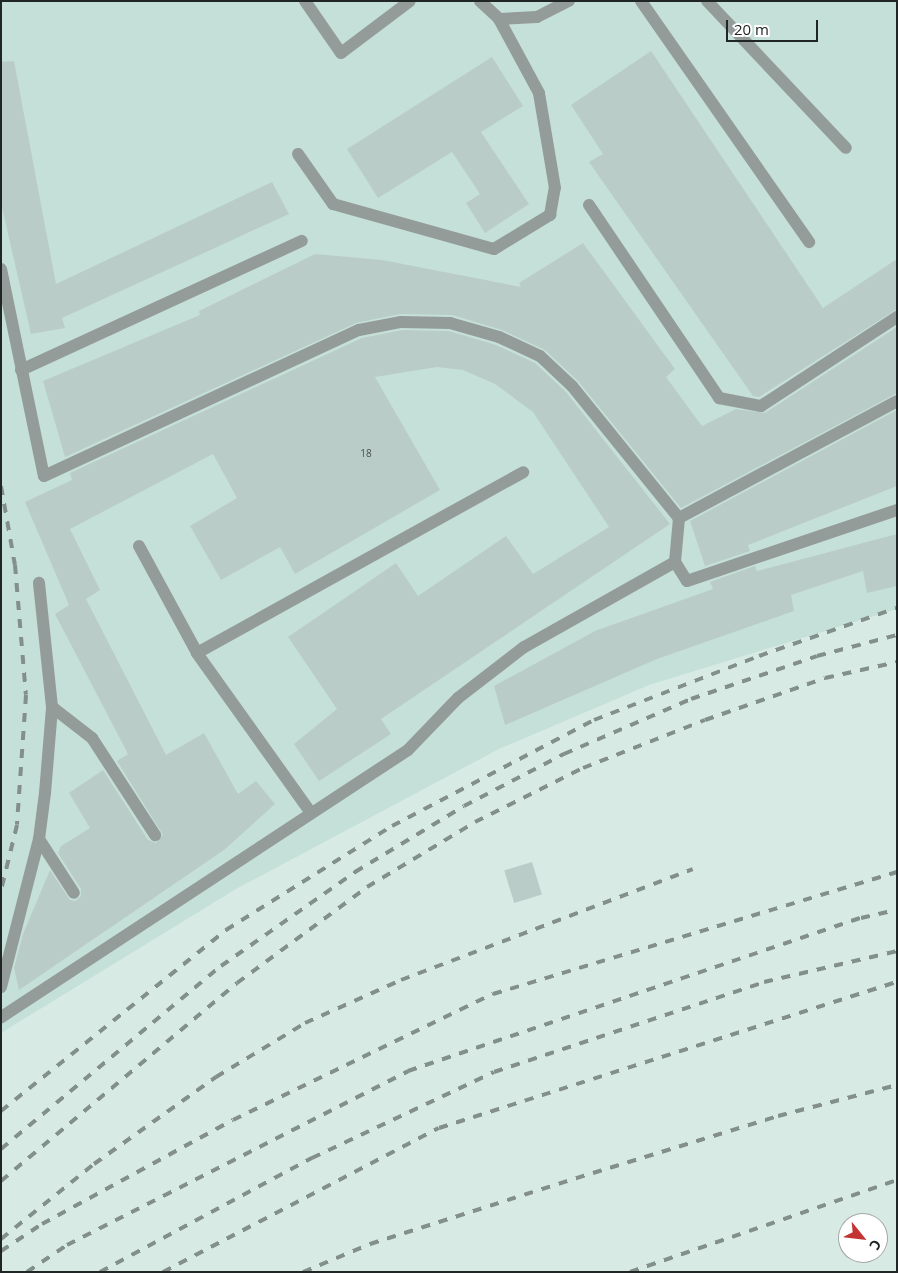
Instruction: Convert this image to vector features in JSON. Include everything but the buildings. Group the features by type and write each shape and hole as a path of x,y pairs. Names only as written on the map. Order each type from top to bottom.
{"lane":[{"path":"305,1 341,53 410,1"},
{"path":"298,154 333,204 494,249 550,215 555,188 539,92 499,19 480,1"},
{"path":"499,19 537,17 570,1"},
{"path":"641,1 809,242"},
{"path":"708,1 846,148"},
{"path":"589,205 719,398 761,406 897,317"},
{"path":"22,370 302,241"},
{"path":"1,269 44,476 359,330 401,322 450,323 499,337 540,356 572,386 679,518 675,562 687,581 897,510"},
{"path":"679,518 897,401"},
{"path":"197,653 523,472"},
{"path":"140,546 197,653 311,813"},
{"path":"1,1017 408,750 458,698 524,647 675,562"},
{"path":"1,987 39,839 52,706 39,583"},
{"path":"52,706 92,738 154,836"},
{"path":"39,839 74,893"}],"shaded area":[{"path":"1,1 897,1 897,609 649,685 499,749 236,889 1,1033"}],"railway":[{"path":"1,486 15,565 26,695 17,825 1,890"},
{"path":"1,1111 226,930 392,826 594,720 759,656 897,608"},
{"path":"1,1149 221,966 355,872 464,806 564,754 691,699 817,656 897,635"},
{"path":"1,1181 237,983 367,887 475,822 583,768 705,720 825,678 897,662"},
{"path":"1,1239 94,1164 216,1077 305,1023 401,980 693,869"},
{"path":"1,1251 42,1224 233,1120 493,994 897,872"},
{"path":"27,1272 67,1245 408,1071 861,918 897,910"},
{"path":"100,1272 312,1158 494,1072 764,982 897,951"},
{"path":"163,1272 439,1128 897,982"},
{"path":"303,1272 370,1244 593,1173 778,1116 897,1085"},
{"path":"630,1272 897,1180"}]}
